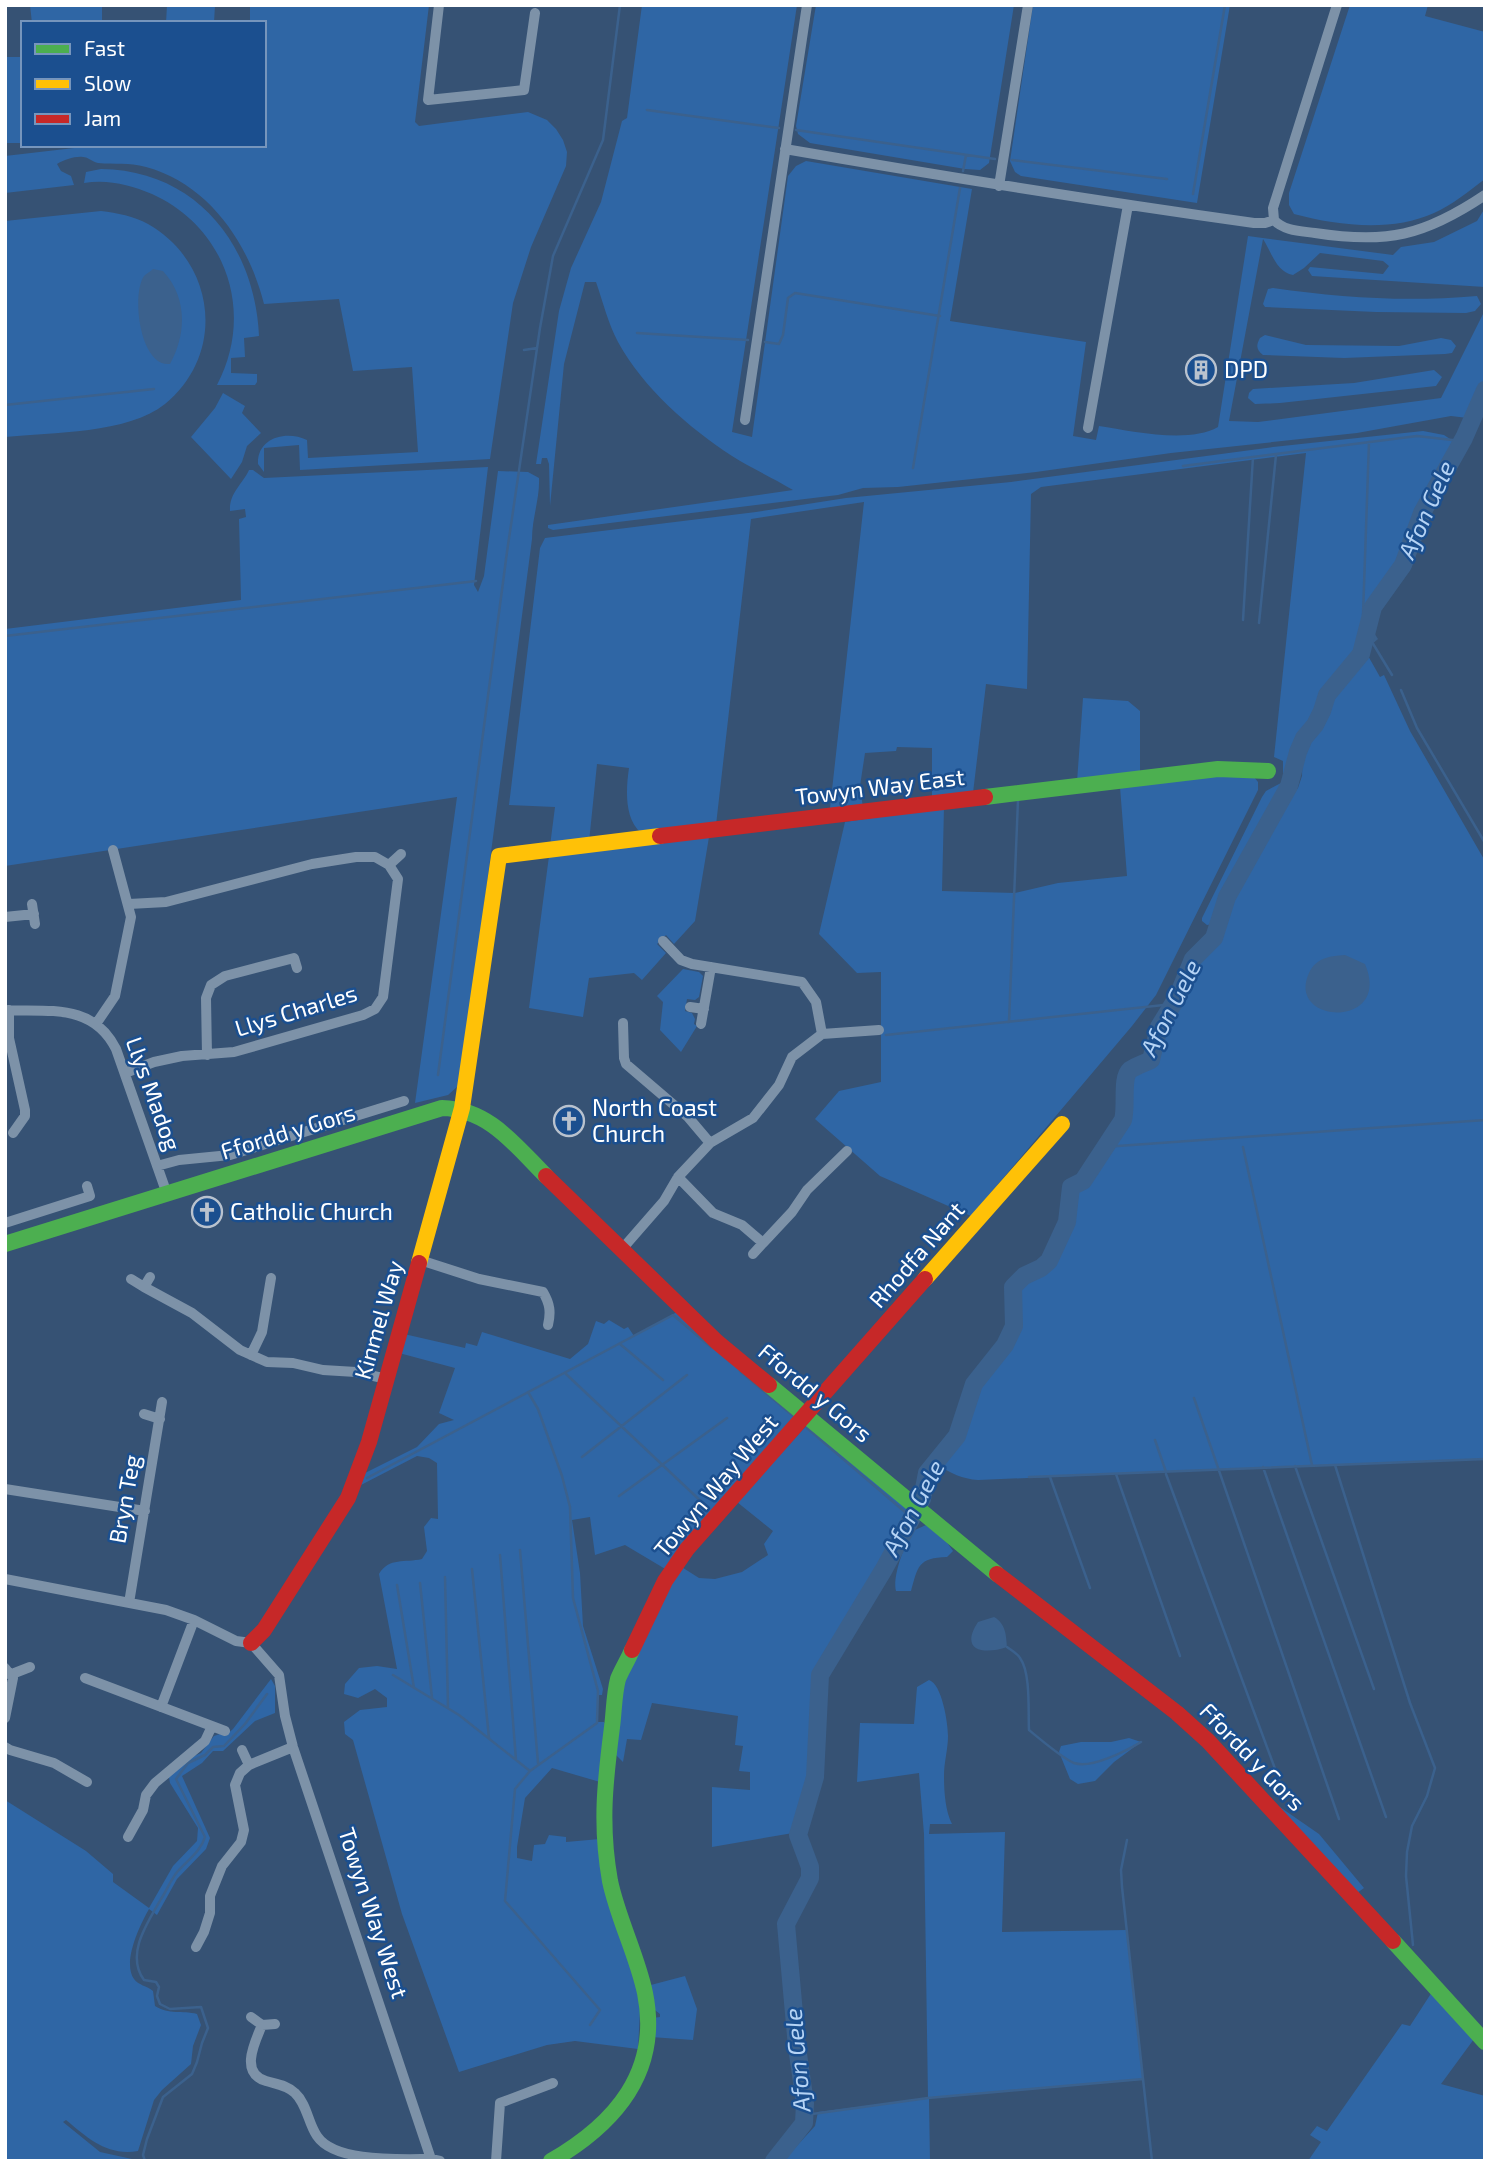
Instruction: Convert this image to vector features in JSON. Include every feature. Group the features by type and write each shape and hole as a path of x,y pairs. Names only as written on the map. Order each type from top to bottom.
{"street":[{"path":"439,5 428,100 524,90 535,13"},
{"path":"745,420 807,5"},
{"path":"999,186 1028,5"},
{"path":"1274,220 1273,208 1337,5"},
{"path":"785,149 1128,205 1254,223 1274,220"},
{"path":"1274,220 1284,227 1330,235 1369,238 1397,236 1417,232 1451,216 1485,195"},
{"path":"1088,428 1128,205"},
{"name":"Towyn Way East","path":"499,856 1218,769 1268,771"},
{"path":"96,1024 115,996 131,917 113,850"},
{"path":"129,904 166,902 312,864 356,857 375,857 390,866 401,854"},
{"name":"Kinmel Way","path":"251,1643 264,1630 348,1498 369,1442 462,1108 499,856"},
{"name":"Llys Charles","path":"125,1073 154,1062 182,1056 234,1052 363,1015 375,1009 383,997 398,880 390,866"},
{"path":"5,917 34,914"},
{"path":"663,941 681,960 802,982 816,1002 822,1034"},
{"path":"207,1055 206,998 211,985 225,976 294,958 297,968"},
{"path":"701,1024 711,967"},
{"path":"690,1007 704,1009"},
{"path":"7,1010 9,1038 31,1111 13,1133"},
{"name":"Llys Madog","path":"7,1010 69,1013 89,1018 107,1032 125,1073 167,1194"},
{"path":"623,1023 626,1064 688,1117 710,1143"},
{"path":"622,1248 664,1201 678,1177 710,1143 752,1118 779,1086 792,1057 822,1034 879,1030"},
{"path":"624,1040 636,1039"},
{"path":"157,1166 179,1160 230,1155 404,1101"},
{"name":"Ffordd y Gors","path":"5,1244 442,1108 462,1108 478,1114 492,1123 717,1342 974,1556 1177,1713 1208,1741 1292,1829 1485,2042"},
{"name":"Rhodfa Nant","path":"806,1415 1062,1124"},
{"path":"752,1254 792,1212 807,1190 838,1168 847,1151"},
{"path":"678,1177 713,1213 743,1225 764,1243"},
{"path":"5,1223 90,1196 87,1186"},
{"path":"420,1260 479,1279 543,1292 550,1304 548,1325"},
{"path":"144,1287 150,1277"},
{"path":"131,1279 192,1313 240,1350 267,1362 293,1363 387,1379"},
{"path":"251,1355 262,1332 270,1284 256,1286"},
{"name":"Bryn Teg","path":"129,1603 162,1402"},
{"path":"144,1414 160,1419"},
{"name":"Towyn Way West","path":"551,2161 608,2123 624,2103 643,2059 648,2008 611,1884 606,1855 603,1800 618,1679 665,1581 687,1549 806,1415"},
{"path":"5,1489 145,1511"},
{"path":"5,1579 166,1610 194,1620 236,1641 251,1643"},
{"path":"161,1707 194,1620"},
{"name":"Towyn Way West","path":"251,1643 279,1675 293,1747 435,2160"},
{"path":"5,1718 13,1684 9,1671 30,1667"},
{"path":"99,1684 104,1670"},
{"path":"85,1678 225,1731"},
{"path":"128,1837 143,1810 146,1795 155,1783 205,1741 212,1726"},
{"path":"5,1747 10,1751 54,1763 87,1782"},
{"path":"195,1947 209,1935 210,1896 222,1866 241,1842 244,1830 234,1785 240,1773 249,1765 293,1747"},
{"path":"242,1750 249,1765"},
{"path":"251,2017 262,2025 275,2024"},
{"path":"262,2025 251,2056 251,2067 256,2075 265,2081 274,2082 296,2093 319,2140 349,2154 435,2160"},
{"path":"496,2161 500,2103 553,2083"}],"shaded area":[{"path":"30,5 102,5 102,21 32,21"},
{"path":"167,5 215,5 214,21 166,21"},
{"path":"250,5 429,5 415,122 419,126 528,112 547,120 563,140 567,152 566,166 531,247 513,303 490,459 300,470 299,445 264,448 264,472 258,464 262,447 282,436 307,440 308,458 418,452 412,367 353,371 339,299 264,304 248,260 223,219 189,187 169,175 139,165 98,163 85,157 77,157 57,164 61,171 71,176 74,185 5,193 5,156 83,147 266,147 266,21 250,21"},
{"path":"642,5 797,5 732,432 752,437 788,176 796,166 806,161 972,189 950,321 1086,342 1073,436 1096,440 1099,426 1176,435 1191,435 1218,427 1248,236 1393,255 1401,247 1434,242 1477,221 1485,208 1485,287 1312,276 1308,270 1310,267 1383,274 1389,266 1383,261 1320,253 1293,275 1282,270 1263,239 1229,421 1258,422 1441,398 1485,310 1485,402 1476,419 1451,416 1357,433 1171,453 1036,472 898,487 863,488 838,495 553,530 548,528 548,525 793,490 716,445 668,406 641,376 618,342 596,282 585,282 564,364 550,506 547,458 542,458 541,464 536,464 559,311 571,268 601,202 622,121 627,118"},
{"path":"816,5 1014,5 989,163 980,170 965,169 810,143 798,134 796,126"},
{"path":"1033,5 1230,5 1197,203 1021,176 1015,172 1010,161"},
{"path":"1350,5 1428,5 1425,16 1485,32 1485,179 1447,206 1418,219 1383,225 1347,224 1294,214 1289,205 1289,193"},
{"path":"5,57 21,57 21,143 5,143"},
{"path":"101,169 135,173 165,183 192,198 214,219 232,243 246,272 255,303 259,336 244,338 245,357 231,358 231,373 257,374 255,385 217,385 228,358 233,330 233,302 227,275 216,250 199,228 178,209 152,194 119,184 84,183 86,172"},
{"path":"101,211 125,215 148,224 171,241 188,261 199,284 205,309 205,335 198,360 185,383 165,404 149,414 131,421 89,430 5,437 5,221"},
{"path":"153,269 163,271 171,281 180,304 182,328 170,364 160,362 151,354 141,328 138,298 140,285 144,276"},
{"path":"1268,289 1375,298 1477,296 1481,304 1475,311 1466,313 1265,307 1263,304"},
{"path":"1265,335 1306,345 1399,346 1441,338 1451,340 1456,346 1452,353 1445,354 1344,358 1263,355 1257,345"},
{"path":"1434,370 1442,377 1436,386 1280,403 1255,404 1248,398 1253,389 1354,383"},
{"path":"223,393 245,406 242,413 261,433 247,446 242,462 231,479 191,437 215,408"},
{"path":"1423,431 1444,435 1456,443 1421,505 1401,561 1365,614 1356,658 1329,687 1313,723 1298,742 1289,775 1283,773 1283,761 1274,757 1306,453 1041,487 1031,494 1027,689 986,684 973,793 932,799 932,748 897,747 896,751 865,753 860,786 863,808 830,808 864,502 751,519 716,825 641,833 635,827 629,811 629,768 597,764 589,842 550,846 555,807 509,805 540,548 545,538 846,498 1011,482 1273,447"},
{"path":"488,467 474,585 478,592 484,576 498,471 528,472 539,478 538,493 458,1086 448,1095 415,1103 457,797 5,866 5,629 241,600 239,519 246,517 245,509 230,511 230,505 249,470 264,478"},
{"path":"1387,587 1373,613 1372,625 1378,639 1371,645 1365,640 1361,654 1342,676 1358,653 1365,614"},
{"path":"1367,654 1380,677 1384,675 1410,731 1485,861 1485,1459 978,1480 947,1471 937,1465 961,1435 977,1387 1006,1350 1017,1328 1018,1289 1026,1280 1051,1266 1057,1257 1070,1223 1076,1192 1125,1121 1128,1079 1152,1064 1161,1030 1182,994 1195,963 1216,939 1229,900 1279,811 1298,788 1302,776 1303,748 1321,721 1329,697"},
{"path":"1083,698 1128,701 1140,711 1140,774 1077,782"},
{"path":"1184,776 1254,777 1258,782 1258,790 1156,995 971,1216 880,1176 815,1119 839,1091 881,1082 881,972 857,973 819,934 845,822 944,807 942,891 1015,893 1058,883 1127,876 1120,787"},
{"path":"1281,783 1286,787 1236,871 1213,924 1207,925 1202,918 1262,797 1266,791"},
{"path":"709,837 695,921 674,944 666,935 657,944 666,953 642,980 634,973 589,978 583,1017 529,1008 549,856"},
{"path":"1345,955 1365,964 1370,985 1365,1000 1353,1009 1338,1012 1324,1010 1312,1003 1306,990 1309,973 1315,964 1324,959"},
{"path":"683,969 699,972 703,976 699,997 695,1000 687,999 685,1011 692,1013 697,1026 681,1052 660,1030 663,1002 657,996"},
{"path":"677,1312 796,1416 667,1570 625,1545 595,1555 590,1517 572,1520 580,1573 583,1626 603,1689 602,1695 598,1695 597,1722 604,1722 608,1728 600,1782 552,1768 525,1798 517,1847 517,1858 532,1861 534,1845 545,1844 549,1835 566,1837 566,1842 600,1839 641,1992 638,2049 575,2041 547,2045 459,2072 402,1914 353,1740 345,1734 344,1722 360,1710 387,1707 387,1698 375,1689 358,1698 344,1694 345,1684 359,1668 377,1666 397,1669 379,1574 393,1563 422,1559 427,1551 424,1527 431,1518 438,1519 437,1463 417,1456 361,1485 365,1473 417,1447 439,1424 454,1420 439,1413 455,1368 399,1353 404,1334 465,1348 466,1343 477,1346 482,1332 570,1359 588,1344 596,1321 604,1324 609,1320 624,1329 628,1327 634,1336"},
{"path":"807,1425 911,1512 814,1675 811,1694 811,1762 793,1833 712,1847 712,1787 750,1790 750,1772 739,1771 743,1746 735,1745 738,1716 652,1703 641,1740 627,1739 623,1762 613,1752 621,1686 680,1566 699,1578 715,1579 742,1572 768,1555 764,1544 773,1531 737,1502"},
{"path":"926,1525 946,1541 953,1551 947,1557 930,1559 921,1565 911,1591 896,1591 900,1559 907,1542 915,1530"},
{"path":"994,1617 1003,1626 1007,1647 990,1651 977,1648 971,1639 978,1622"},
{"path":"271,1679 275,1686 275,1713 255,1721 223,1751 213,1751 202,1763 182,1776 210,1838 206,1849 177,1879 157,1915 149,1909 131,1954 131,1972 134,1979 153,1991 155,2006 197,2014 201,2025 193,2046 191,2064 154,2100 138,2151 108,2148 66,2120 63,2122 100,2152 141,2161 5,2161 5,1800 86,1851 113,1874 113,1882 149,1908 173,1866 197,1841 198,1828 169,1777 189,1758 201,1753 214,1736 225,1736 233,1729"},
{"path":"929,1680 934,1683 941,1696 947,1722 944,1787 946,1807 952,1824 930,1824 929,1834 1005,1832 1002,1932 1127,1930 1143,2079 929,2098 930,2161 783,2161 815,2126 818,2112 928,2098 924,1834 919,1773 857,1782 860,1723 914,1724 917,1687"},
{"path":"1129,1738 1141,1742 1114,1762 1095,1781 1078,1784 1070,1779 1059,1752 1061,1746"},
{"path":"1277,1805 1319,1834 1364,1888 1357,1893"},
{"path":"685,1976 697,2009 693,2040 651,2037 653,2018 660,2017 660,2014 651,2007 647,1986"},
{"path":"1432,1992 1474,2039 1441,2084 1485,2096 1485,2161 1308,2161 1321,2142 1310,2135 1317,2126 1327,2131 1402,2024 1410,2026"}],"waterway":[{"path":"438,1075 507,552 540,328 553,256 603,140 620,5"},
{"path":"1193,194 1225,5"},
{"path":"647,110 779,128"},
{"path":"796,130 995,159"},
{"path":"963,171 966,155"},
{"path":"1012,160 1167,179"},
{"path":"913,468 960,188"},
{"path":"765,342 779,344 783,335 788,298 795,293 940,316"},
{"path":"637,333 748,340"},
{"path":"524,350 537,348"},
{"path":"5,405 154,389"},
{"name":"Afon Gele","path":"774,2161 804,2123 805,2103 786,1924 810,1878 810,1867 798,1835 815,1777 820,1675 884,1569 922,1499 927,1473 957,1436 974,1384 1005,1345 1014,1326 1013,1287 1024,1276 1049,1261 1067,1222 1071,1187 1083,1181 1123,1120 1127,1074 1151,1060 1159,1027 1178,996 1193,959 1214,938 1227,897 1289,786 1298,752 1304,738 1315,725 1327,695 1361,654 1373,607 1403,565 1422,513 1464,438 1485,390"},
{"path":"1183,466 1417,436 1461,441"},
{"path":"1363,615 1369,442"},
{"path":"1259,623 1276,455"},
{"path":"1243,620 1253,457"},
{"path":"5,636 476,581"},
{"path":"1372,642 1392,675"},
{"path":"1401,690 1417,728 1485,843"},
{"path":"1009,1022 1018,800"},
{"path":"886,1035 1173,1004"},
{"path":"1104,1147 1485,1120"},
{"path":"1243,1147 1312,1465"},
{"path":"367,1478 673,1315 711,1347"},
{"path":"620,1344 663,1380"},
{"path":"740,1371 792,1415"},
{"path":"566,1374 706,1506"},
{"path":"582,1457 687,1375"},
{"path":"528,1392 538,1409 570,1507 573,1598 598,1691 597,1723 530,1771 515,1789 505,1901 600,2010 590,2025"},
{"path":"1194,1398 1339,1819"},
{"path":"619,1496 727,1418"},
{"path":"807,1428 912,1518"},
{"path":"1155,1440 1166,1472"},
{"path":"1029,1477 1485,1459"},
{"path":"1335,1465 1410,1703 1435,1768 1427,1796 1412,1826 1407,1852 1406,1876 1413,1945"},
{"path":"1295,1466 1374,1689"},
{"path":"1263,1467 1386,1817"},
{"path":"1116,1474 1180,1656"},
{"path":"1166,1474 1284,1793"},
{"path":"1050,1477 1090,1588"},
{"path":"520,1550 538,1763"},
{"path":"500,1555 516,1760"},
{"path":"472,1569 489,1738"},
{"path":"445,1577 448,1707"},
{"path":"420,1583 432,1698"},
{"path":"397,1585 414,1688"},
{"path":"1007,1647 1024,1665 1029,1730 1057,1753 1074,1763 1090,1764 1141,1742"},
{"path":"393,1675 459,1715 530,1771"},
{"path":"145,2161 143,2155 147,2139 163,2097 192,2074 208,2028 201,2007 170,2009 160,2004 157,1996 159,1987 156,1982 144,1980 137,1960 140,1938 150,1918 176,1874 197,1851 205,1837 176,1779 188,1763 205,1755 213,1747 224,1746 245,1724 267,1694"},
{"path":"1127,1840 1121,1870 1122,1887 1152,2161"},
{"path":"805,2115 928,2098 1143,2079"}],"traffic: fast":[{"path":"985,797 1218,769 1268,771"},
{"path":"5,1244 442,1108 459,1110 487,1122 512,1141 546,1176"},
{"path":"769,1385 997,1574"},
{"path":"551,2161 595,2130 613,2112 628,2093 639,2071 646,2047 648,2021 645,1993 610,1881 604,1822 616,1691 618,1679 632,1650"},
{"path":"1393,1941 1485,2042"}],"traffic: slow":[{"path":"419,1263 462,1108 499,856 660,836"},
{"path":"925,1279 1062,1124"}],"traffic: jam":[{"path":"660,836 985,797"},
{"path":"546,1176 717,1342 769,1385"},
{"path":"251,1643 264,1630 348,1498 369,1442 419,1263"},
{"path":"632,1650 665,1581 687,1549 925,1279"},
{"path":"997,1574 1177,1713 1208,1741 1393,1941"}],"place":[{"name":"DPD","path":"1201,370"},
{"name":"North Coast Church","path":"569,1121"},
{"name":"Catholic Church","path":"207,1212"}]}
